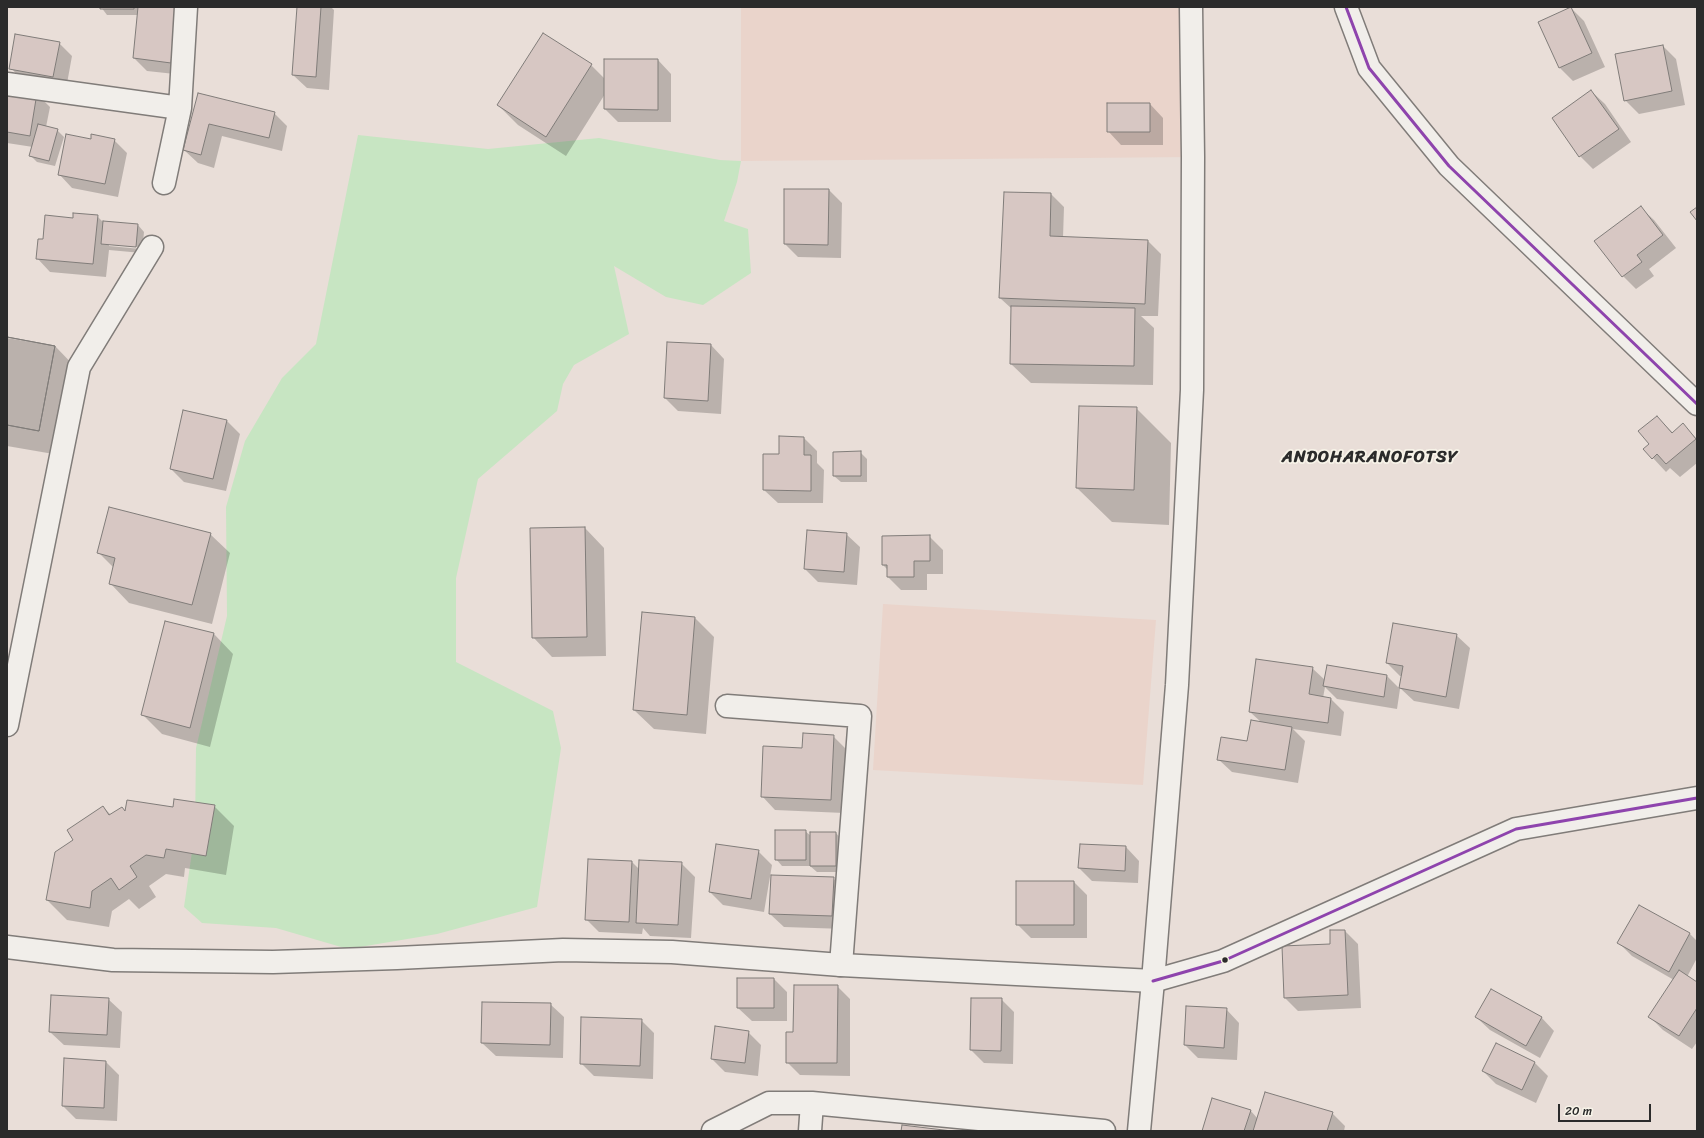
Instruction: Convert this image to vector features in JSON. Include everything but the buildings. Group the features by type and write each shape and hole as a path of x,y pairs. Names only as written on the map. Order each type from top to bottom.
{"street":[{"path":"164,183 180,108 186,7"},
{"path":"1139,1131 1177,685 1192,390 1193,157 1191,7"},
{"path":"1346,7 1370,68 1448,166 1697,404"},
{"path":"7,84 180,108"},
{"path":"7,725 79,367 152,247"},
{"path":"727,706 860,716 841,965"},
{"path":"7,947 113,960 273,962 564,950 672,952 841,965 1153,980 1223,961 1516,829 1697,798"},
{"path":"713,1131 769,1103 812,1103 1104,1131"},
{"path":"810,1131 812,1103"}],"shaded area":[{"path":"741,7 1191,7 1193,157 741,161"},
{"path":"883,604 1156,620 1143,785 873,770"}],"green space":[{"path":"358,135 488,149 599,138 720,160 741,161 737,182 724,221 748,229 751,273 703,305 666,297 614,266 629,334 574,365 563,384 557,411 478,479 456,578 456,662 553,711 561,748 537,907 437,934 348,949 276,928 202,923 184,907 195,831 196,748 227,616 226,507 245,441 282,378 316,344"}],"transit line":[{"path":"1346,7 1369,68 1449,166 1697,404"},
{"path":"1153,981 1223,961 1516,829 1697,798"}],"district":[{"name":"ANDOHARANOFOTSY","path":"1370,458"}]}
